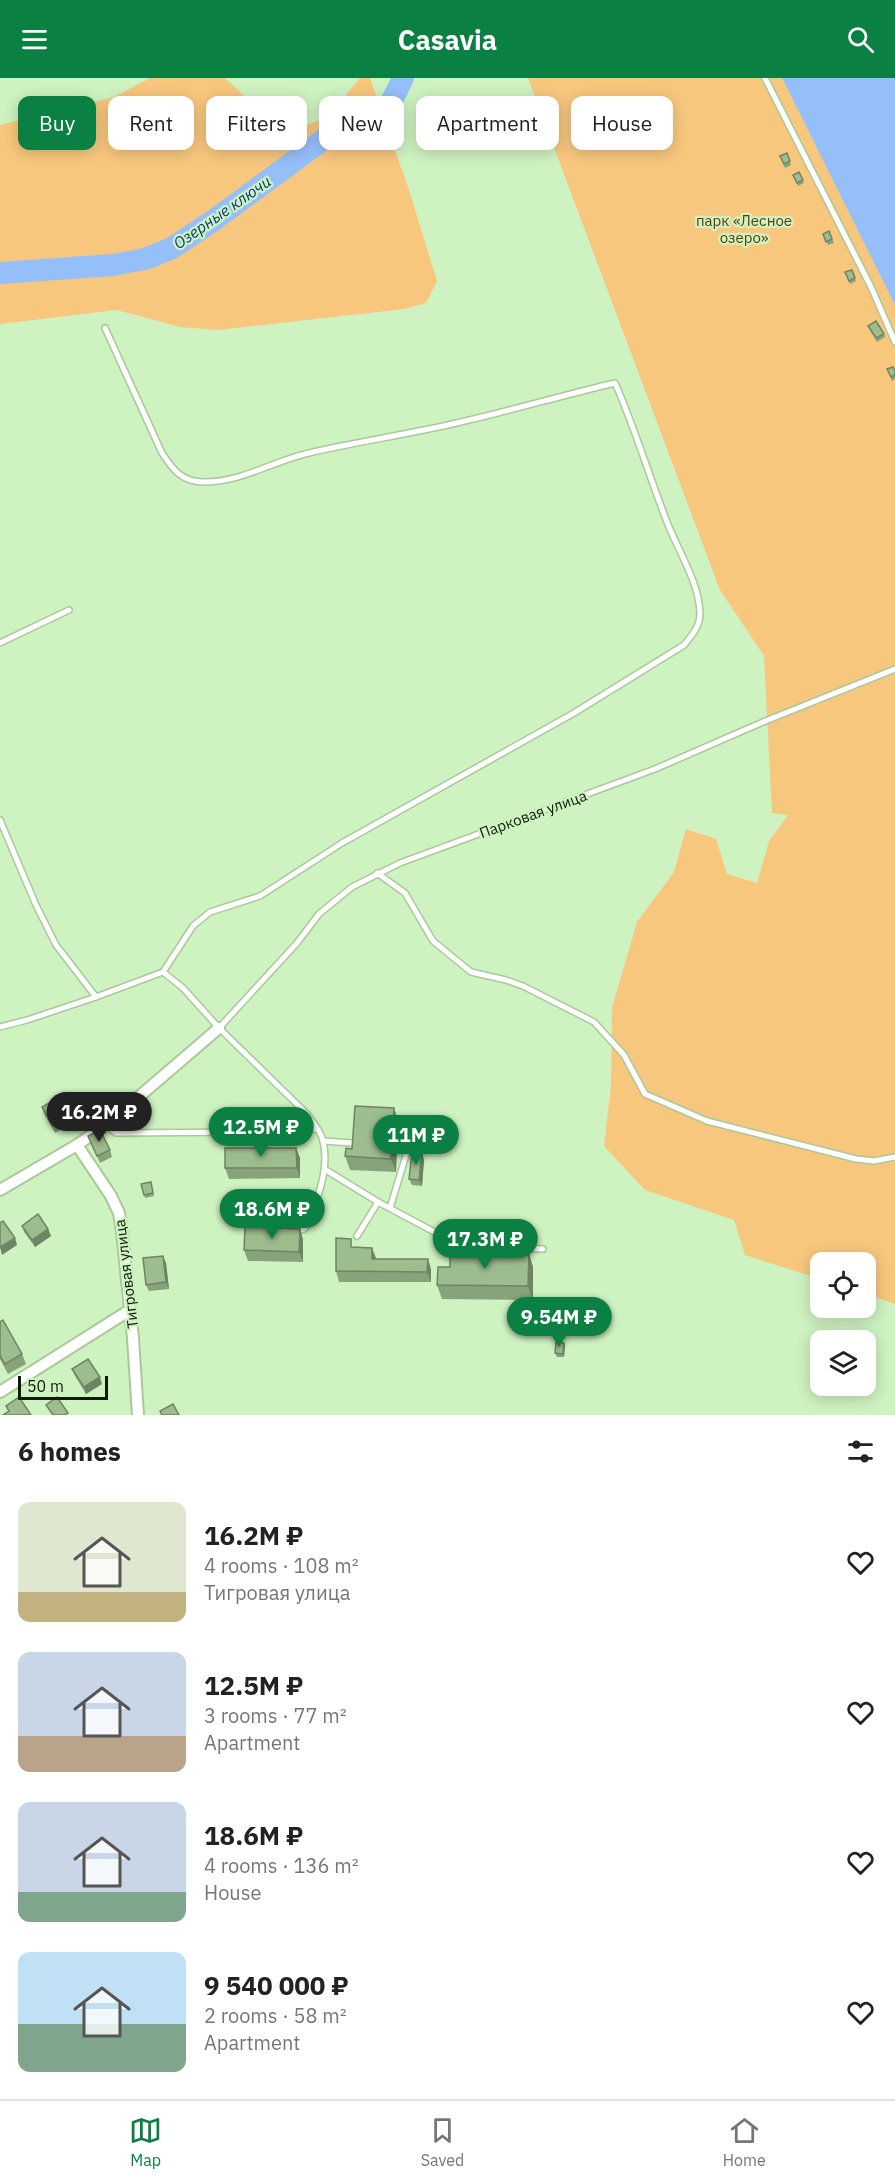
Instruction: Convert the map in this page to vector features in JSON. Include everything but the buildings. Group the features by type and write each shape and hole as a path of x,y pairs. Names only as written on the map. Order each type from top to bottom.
{"street":[{"path":"0,1190 77,1145 106,1125 219,1028"},
{"name":"Тигровая улица","path":"77,1145 111,1196 119,1213 130,1310 138,1415"},
{"path":"0,1392 130,1310"}],"lane":[{"path":"765,78 871,287 895,342"},
{"path":"0,1027 96,997 163,972 193,926 210,912 260,896 403,807 574,713 684,645 697,631 700,614 696,589 668,523 629,414 615,383 451,424 354,442 290,457 243,477 204,482 185,479 174,471 162,453 105,328"},
{"path":"0,643 69,610"},
{"name":"Парковая улица","path":"219,1028 297,944 319,914 352,887 377,873 400,862 656,770 774,718 895,669"},
{"path":"0,820 36,905 56,945 96,997"},
{"path":"377,873 405,893 433,941 471,972 523,986 594,1022 624,1055 645,1094 707,1121 856,1159 874,1161 895,1157"},
{"path":"163,972 183,988 219,1028 306,1113 323,1141 326,1170 308,1224 304,1229 298,1231 254,1225"},
{"path":"106,1125 116,1133 317,1129"},
{"path":"390,1208 411,1139"},
{"path":"323,1141 352,1143"},
{"path":"326,1170 378,1202 457,1244 543,1249"},
{"path":"357,1236 378,1202"}],"green space":[{"path":"150,78 225,78 244,96 206,96 206,150 307,150 307,125 319,120 319,150 395,150 437,281 426,303 404,309 218,330 180,327 117,310 0,324 0,125 18,121 18,150 96,150 96,101 108,98 108,150 194,150 194,96 116,96"},
{"path":"360,78 370,78 376,96 345,96"},
{"name":"парк «Лесное озеро»","path":"528,78 895,78 895,1304 876,1297 876,1252 810,1252 810,1276 745,1255 734,1220 645,1190 604,1146 611,1086 612,1008 637,922 674,872 686,829 716,839 727,874 757,883 769,841 788,815 772,813 764,656 720,590 555,150 559,150 559,96 535,96"}],"water":[{"path":"782,78 895,78 895,305"}],"waterway":[{"name":"Озерные ключи","path":"0,273 113,265 145,259 172,248 329,136 337,134 356,136 371,129 396,94 403,78"}]}
